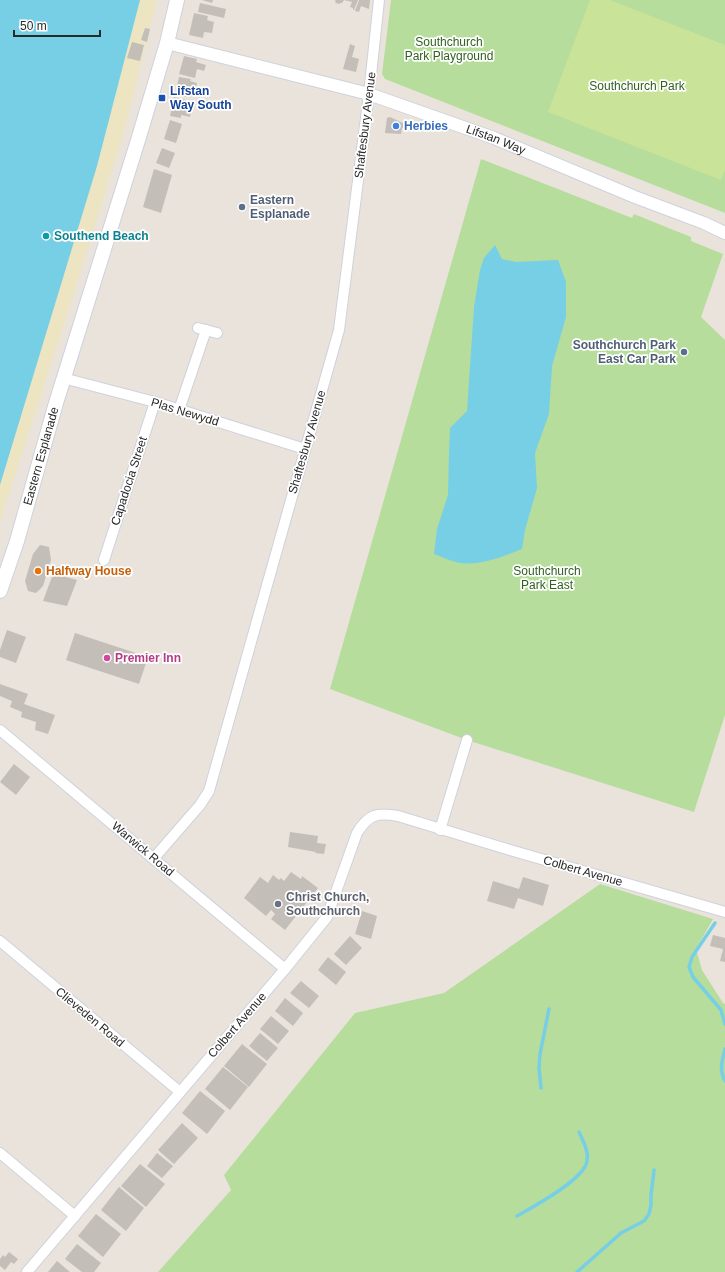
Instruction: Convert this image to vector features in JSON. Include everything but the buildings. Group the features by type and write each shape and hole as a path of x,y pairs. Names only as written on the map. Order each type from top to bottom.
{"main road":[{"name":"Eastern Esplanade","path":"0,591 63,378 167,43 177,0"}],"street":[{"name":"Shaftesbury Avenue","path":"154,858 200,805 209,791 341,322 379,0"},
{"name":"Lifstan Way","path":"167,43 369,94 494,138 635,197 704,223 725,233"},
{"path":"179,410 202,329 217,333"},
{"name":"Plas Newydd","path":"63,378 155,402 305,449"},
{"name":"Capadocia Street","path":"104,560 155,402"},
{"name":"Warwick Road","path":"0,730 285,969"},
{"path":"440,830 468,740"},
{"name":"Colbert Avenue","path":"27,1272 285,969 327,917 354,839 363,824 372,815 387,814 398,816 440,830 725,912"},
{"name":"Clieveden Road","path":"0,941 180,1092"},
{"path":"0,1153 75,1216"}],"green space":[{"name":"Southchurch Park","path":"391,0 725,0 725,213 385,79 382,74"},
{"path":"590,0 610,0 725,45 725,170 721,180 548,112"},
{"name":"Southchurch Park East","path":"481,159 632,218 634,214 691,237 691,241 723,254 701,317 725,340 725,715 694,812 467,740 330,689"},
{"path":"600,884 713,919 696,949 702,970 725,1004 725,1272 158,1272 231,1190 224,1175 355,1013 444,993"}],"sand":[{"name":"Southend Beach","path":"0,0 157,0 123,135 0,522"}],"water":[{"name":"Southend Beach","path":"0,0 140,0 97,166 0,485"},
{"path":"495,245 502,259 516,262 558,260 566,282 566,317 552,366 549,414 535,453 537,488 525,530 522,549 484,562 468,564 451,561 434,554 437,529 448,495 450,428 467,411 474,307 480,270 484,258"}],"waterway":[{"path":"715,923 692,957 689,967 693,977 721,1010 725,1024"},
{"path":"541,1088 539,1068 540,1054 549,1009"},
{"path":"725,1049 722,1061 722,1073 725,1081"},
{"path":"517,1216 557,1192 568,1184 584,1168 587,1161 587,1154 579,1132"},
{"path":"577,1272 621,1233 644,1221 649,1214 651,1205 654,1170"}],"place":[{"name":"Lifstan Way South","path":"162,98"},
{"name":"Herbies","path":"396,126"},
{"name":"Eastern Esplanade","path":"242,207"},
{"name":"Southend Beach","path":"46,236"},
{"name":"Southchurch Park East Car Park","path":"684,352"},
{"name":"Halfway House","path":"38,571"},
{"name":"Premier Inn","path":"107,658"},
{"name":"Christ Church, Southchurch","path":"278,904"}],"park label":[{"name":"Southchurch Park Playground","path":"449,49"}]}
